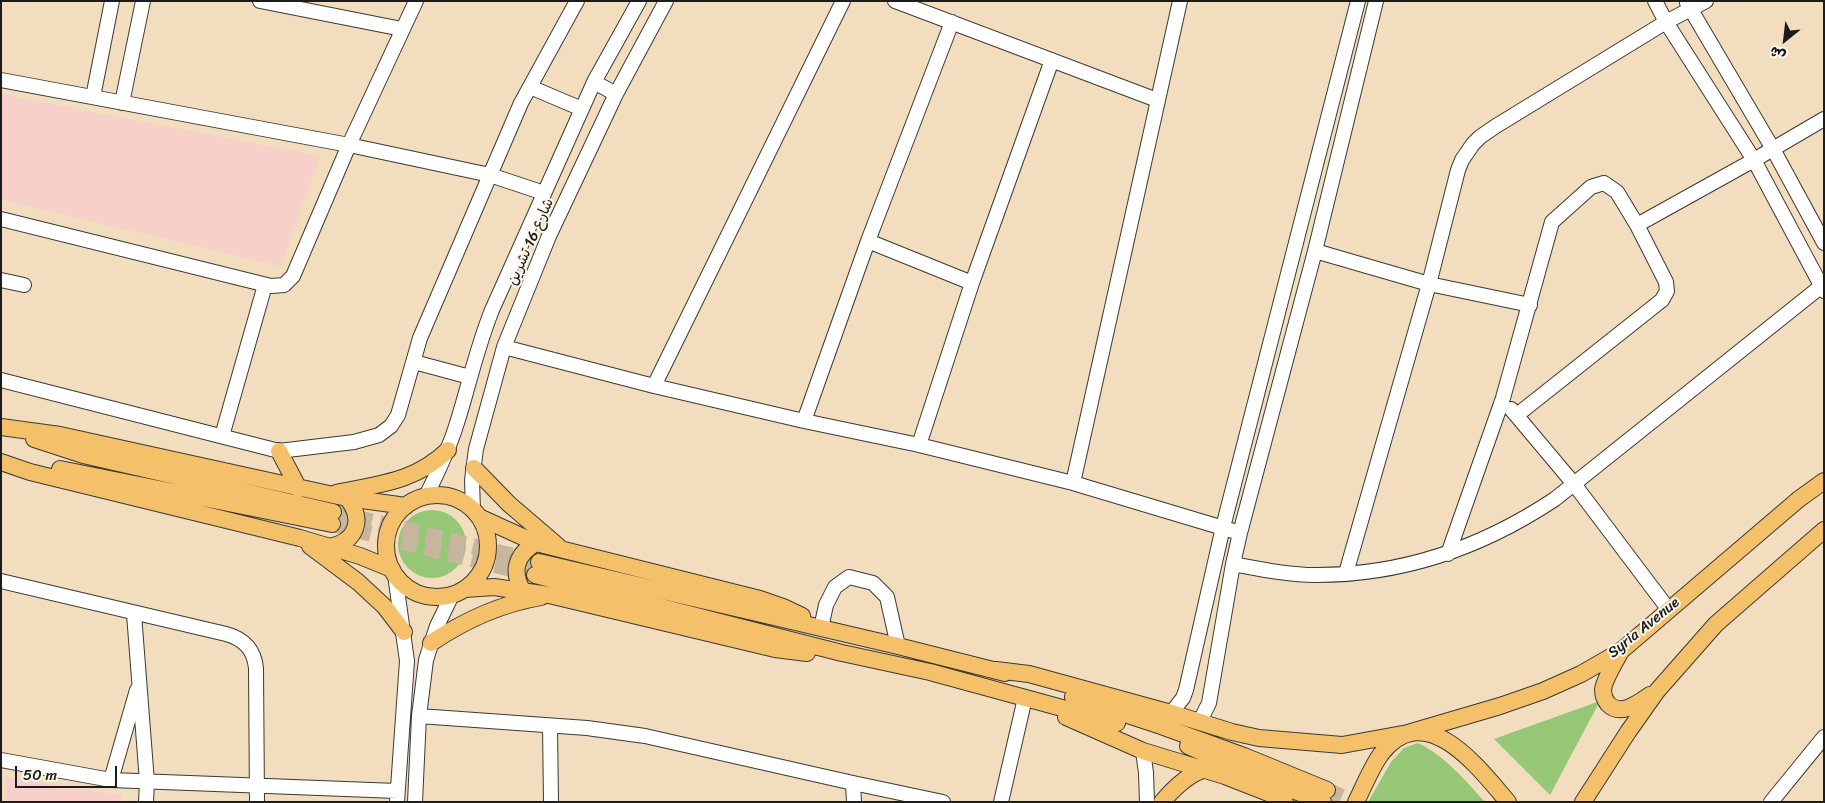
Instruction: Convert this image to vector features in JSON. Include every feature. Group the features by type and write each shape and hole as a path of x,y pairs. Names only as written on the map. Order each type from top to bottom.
{"main road":[{"path":"1,428 87,440 299,489 406,506"},
{"path":"1,428 83,455 332,518 1,460"},
{"path":"327,494 407,477 426,468 448,450"},
{"path":"279,451 299,489"},
{"path":"1,460 39,474 300,538 360,556 394,572 407,586 421,594 434,597 494,587 523,590 798,653 842,653"},
{"path":"474,468 510,504 561,550"},
{"name":"Syria Avenue","path":"1408,733 1500,706 1543,691 1581,674 1621,651 1799,499 1824,481"},
{"path":"394,572 387,552 388,534 395,518 406,506 426,496 443,496 454,498 476,514 536,543 760,599 802,616 818,627"},
{"path":"329,547 340,545 349,538 355,529 357,518 354,507 347,498"},
{"path":"458,592 475,580 482,570 487,557 488,543 486,530 476,514"},
{"path":"1583,802 1623,739 1657,691 1716,624 1824,530"},
{"path":"300,538 358,582 385,607 404,632"},
{"path":"523,590 518,582 517,564 527,548 536,543"},
{"path":"537,568 818,627 996,670 1207,742 1325,796 1242,770 1181,743 1127,726 930,672 842,653 537,568"},
{"path":"431,643 460,624 493,609 549,595"},
{"path":"1621,651 1603,688 1606,702 1618,709 1626,709 1657,691"},
{"path":"996,670 1029,674 1259,738 1342,745 1408,733 1420,732 1436,735 1450,743 1477,765 1508,802"},
{"path":"1025,698 1143,751 1206,769 1276,796 1284,802"},
{"path":"1356,802 1381,755 1393,742 1408,733"},
{"path":"1162,802 1196,772 1206,769"}],"street":[{"path":"93,98 112,1"},
{"path":"122,103 143,1"},
{"path":"260,1 402,29"},
{"path":"1,219 265,285 284,285 293,276 416,1"},
{"path":"1,380 279,451 354,442 379,435 391,426 398,415 420,338 521,103 577,1"},
{"name":"شارع 16 تشرين","path":"426,496 448,450 483,333 492,310 594,82 639,1"},
{"name":"شارع 16 تشرين","path":"476,514 474,468 476,449 504,347 549,236 616,94 666,1"},
{"path":"654,386 843,1"},
{"path":"895,1 1157,100"},
{"path":"1074,483 1180,1"},
{"path":"1172,713 1183,698 1186,690 1224,527 1358,1"},
{"path":"1200,721 1209,703 1240,533 1314,251 1376,1"},
{"path":"1233,564 1282,573 1346,574 1384,570 1448,554 1471,545 1514,524 1555,498 1823,287 1754,160 1666,22 1655,1"},
{"path":"1346,574 1429,284 1462,160 1480,137 1496,126 1666,22 1688,5 1706,1"},
{"path":"1688,5 1773,149 1824,243"},
{"path":"804,421 868,241 952,22"},
{"path":"919,445 972,284 1052,60"},
{"path":"1,80 350,145 490,175 544,193"},
{"path":"594,82 616,94"},
{"path":"530,87 582,109"},
{"path":"1637,225 1824,119"},
{"path":"1448,554 1503,398 1552,222 1591,187 1604,183 1617,192 1637,225 1666,282 1667,291 1662,300 1517,415"},
{"path":"868,241 972,284"},
{"path":"1314,251 1429,284 1530,305"},
{"path":"1,280 24,285"},
{"path":"222,436 265,285"},
{"path":"504,347 654,386 804,421 919,445 1074,483 1240,533"},
{"path":"414,362 470,377"},
{"path":"1503,398 1574,484 1669,610"},
{"path":"1,760 111,780 258,786 397,796 407,661 394,572"},
{"path":"818,627 835,587 849,576 873,583 887,597 898,646"},
{"path":"1,581 134,614 234,636 247,645 255,660 256,668 257,802"},
{"path":"415,802 419,716 426,660 431,643 458,592"},
{"path":"134,614 147,782 146,802"},
{"path":"111,780 139,682"},
{"path":"1001,802 1025,698"},
{"path":"419,716 587,728 645,736 943,802"},
{"path":"550,726 551,802"},
{"path":"1771,802 1824,737"},
{"path":"1143,751 1147,802"},
{"path":"853,783 854,802"}],"shaded area":[{"path":"1,94 320,156 281,266 1,200"},
{"path":"6,777 121,795 122,802 5,802"}],"green space":[{"path":"432,510 445,513 456,520 463,531 466,544 463,557 456,568 445,575 432,578 419,575 408,568 401,557 398,544 401,531 408,520 419,513"},
{"path":"1600,701 1550,795 1494,739"},
{"path":"1418,743 1446,762 1485,802 1368,802 1391,762 1404,748"}],"tunnel":[{"path":"333,512 534,561"},
{"path":"332,524 535,575"},
{"path":"1327,790 1353,802"}]}
